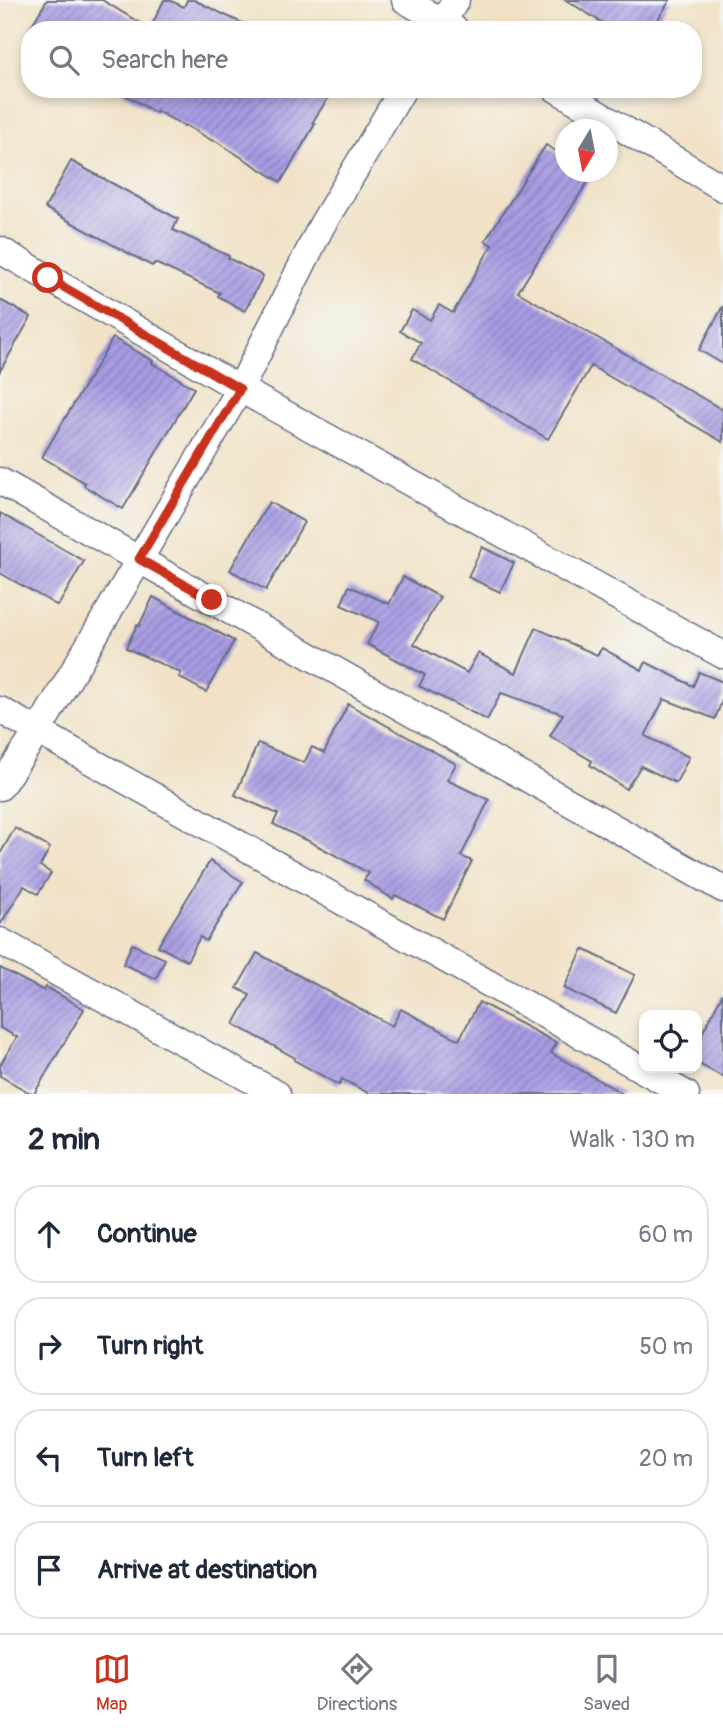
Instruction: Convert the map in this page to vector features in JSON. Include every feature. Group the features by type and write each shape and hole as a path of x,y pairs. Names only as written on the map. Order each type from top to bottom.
{"street":[{"path":"405,0 448,20"},
{"path":"0,787 38,731 240,389 322,225 398,98"},
{"path":"571,98 723,187"},
{"path":"0,250 240,389 723,655"},
{"path":"0,481 723,889"},
{"path":"0,710 686,1094"},
{"path":"0,941 277,1094"}],"building":[{"path":"47,0 102,0 137,21 34,21"},
{"path":"164,0 184,7 187,0 194,0 237,21 154,21"},
{"path":"566,0 670,0 657,21 600,21"},
{"path":"131,98 328,98 281,182 214,140 157,111 156,113"},
{"path":"546,145 555,151 555,182 588,182 518,292 723,410 723,442 591,366 548,439 412,359 421,343 400,331 412,310 430,320 439,305 453,313 492,245 485,241"},
{"path":"71,161 178,219 173,230 229,256 228,258 263,276 245,311 218,296 220,293 155,263 152,266 45,208"},
{"path":"0,300 31,317 0,371"},
{"path":"723,306 723,364 699,350"},
{"path":"113,338 194,388 123,509 42,457"},
{"path":"269,502 304,522 266,590 230,570"},
{"path":"0,513 84,561 58,606 0,573"},
{"path":"482,547 514,563 500,592 468,577"},
{"path":"403,577 440,597 414,644 467,673 478,653 516,673 536,628 597,655 602,648 642,670 646,662 693,686 699,672 723,682 723,698 715,719 664,699 645,736 689,757 676,783 641,766 626,789 590,765 592,761 550,736 563,714 501,693 487,720 419,686 425,675 367,644 379,622 341,605 349,586 389,604"},
{"path":"153,597 234,641 206,692 179,677 181,673 126,648"},
{"path":"348,704 456,764 447,780 489,800 461,856 472,861 443,919 395,895 393,899 364,880 369,873 273,824 278,814 235,795 258,743 304,763 312,747 324,753"},
{"path":"15,828 50,848 40,866 51,873 38,894 24,886 0,925 0,854"},
{"path":"210,861 243,882 206,941 200,937 187,961 158,946"},
{"path":"132,944 165,959 156,979 123,964"},
{"path":"583,949 635,975 616,1013 564,988"},
{"path":"257,953 392,1026 401,1009 459,1040 479,1002 557,1043 551,1053 623,1094 370,1094 342,1079 339,1085 234,1024 250,995 237,988"},
{"path":"0,968 44,991 46,987 84,1009 34,1094 0,1076 0,1065 17,1037 0,1028"},
{"path":"723,993 723,1077 702,1066 702,1033"}],"route":[{"path":"48,278 240,389 139,559 212,600"}]}
